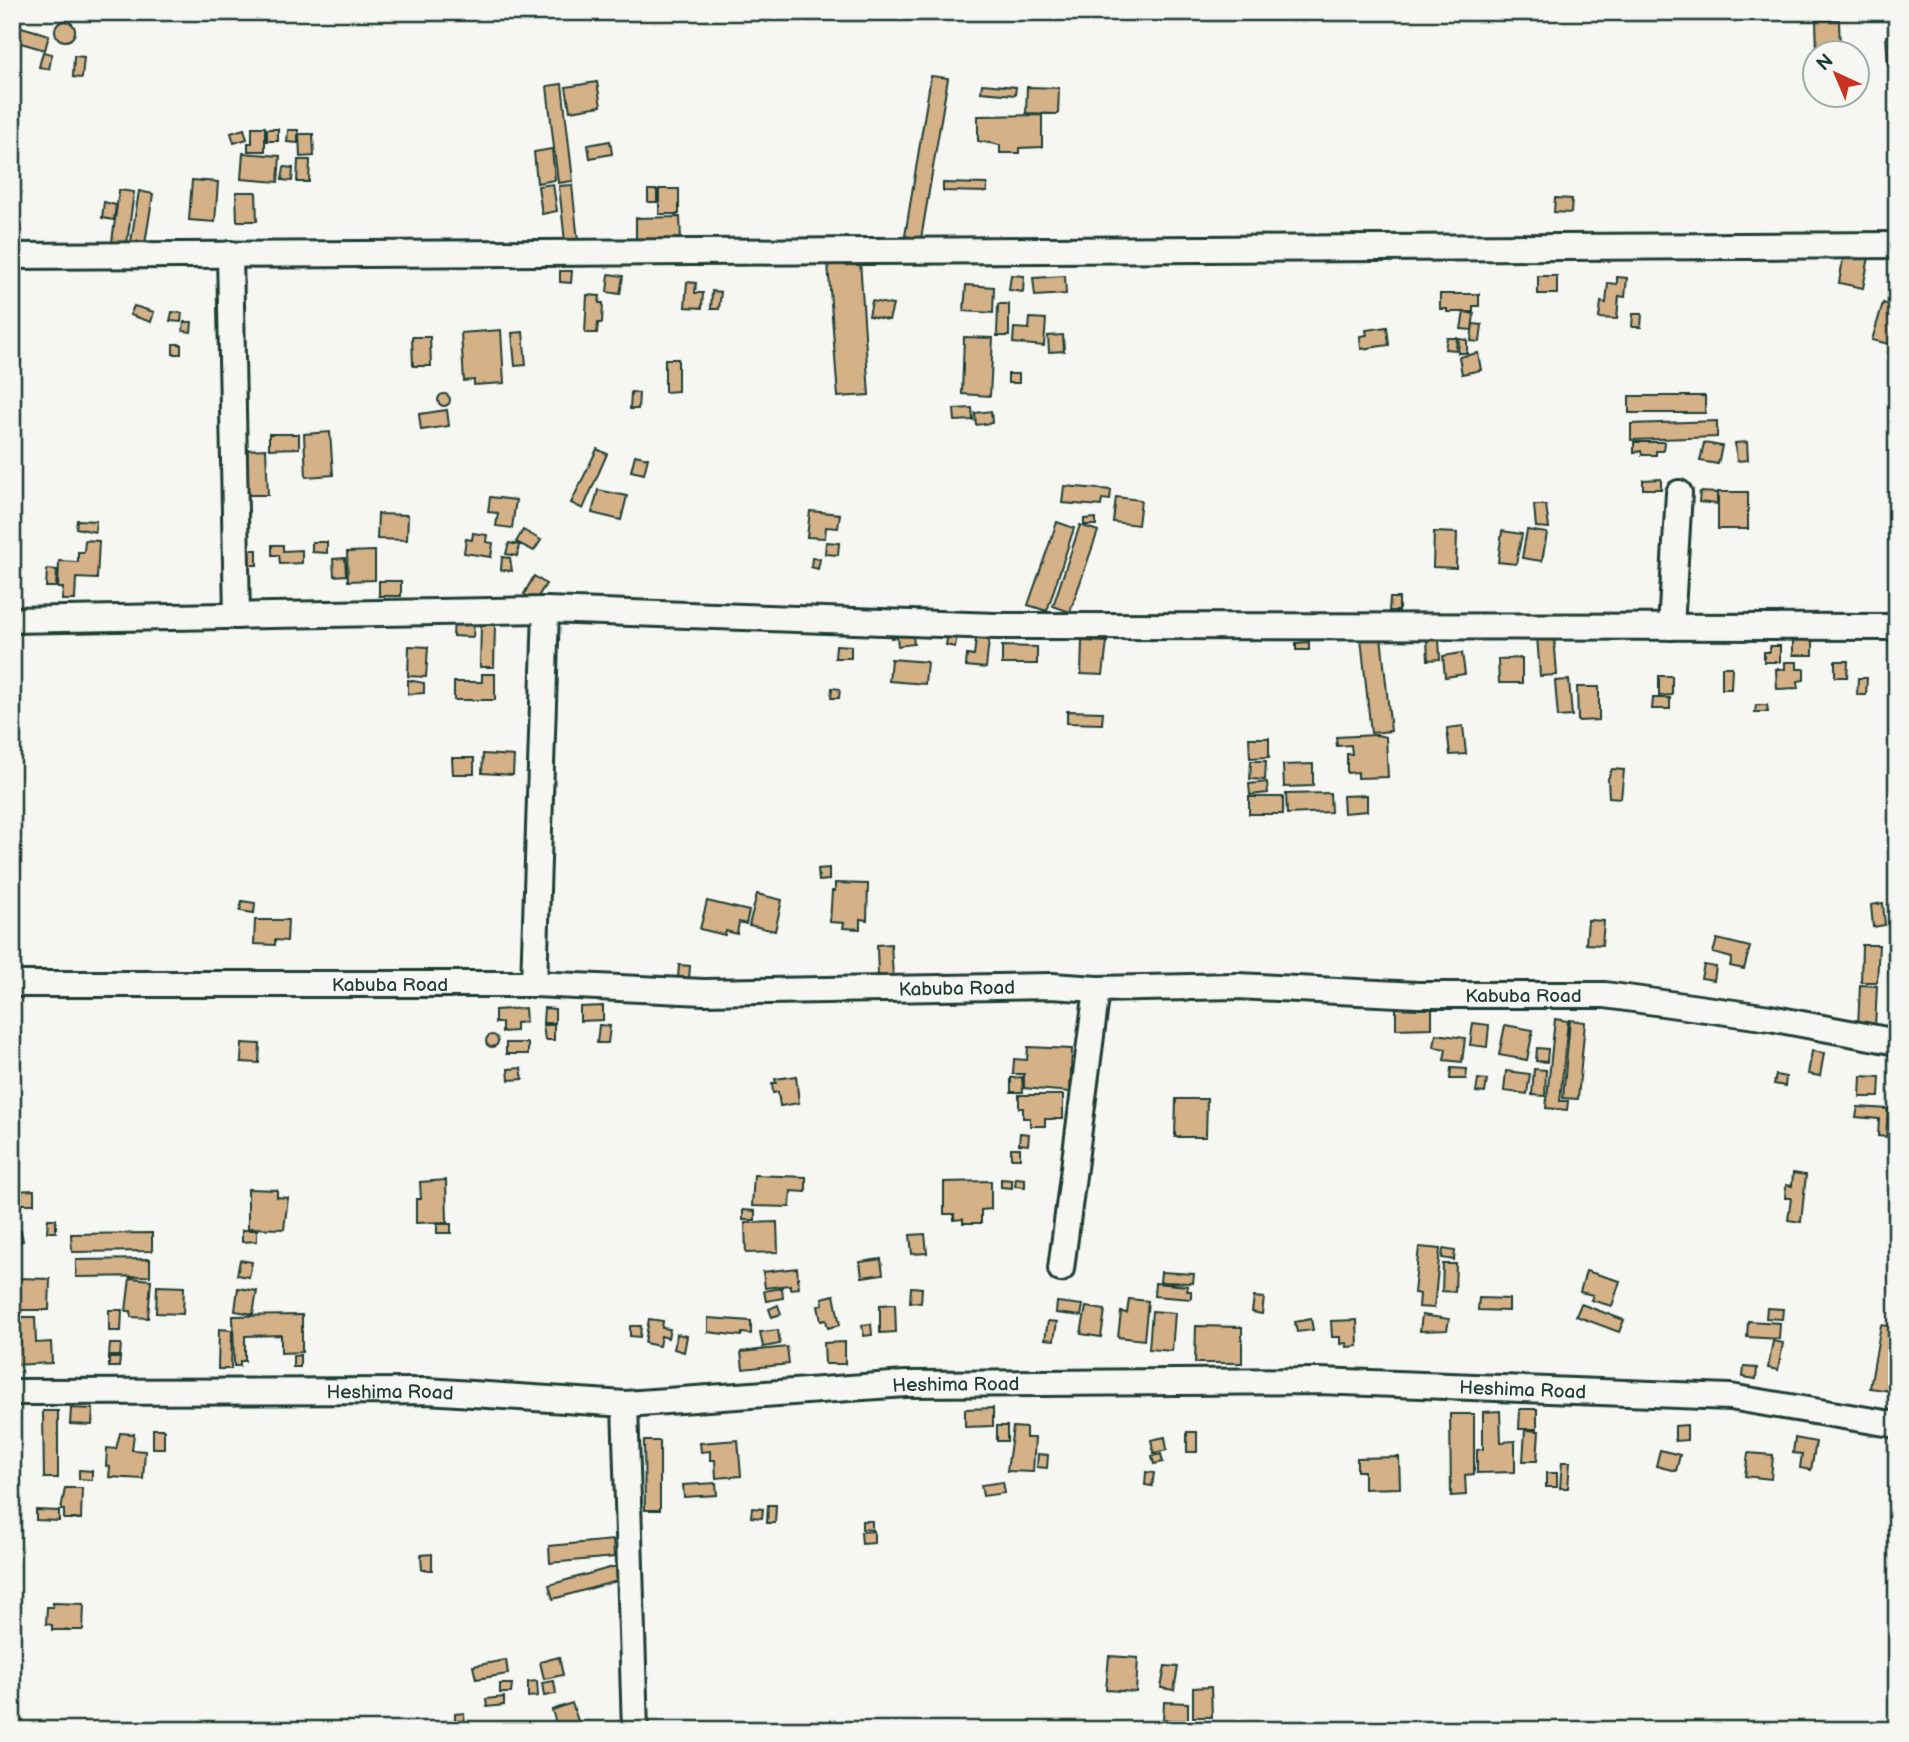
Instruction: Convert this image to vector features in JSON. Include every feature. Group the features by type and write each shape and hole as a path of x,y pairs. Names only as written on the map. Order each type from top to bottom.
{"street":[{"path":"12,256 1897,244"},
{"path":"230,254 237,616"},
{"path":"1671,626 1679,493"},
{"path":"534,984 546,610"},
{"path":"12,620 546,610 996,626 1897,626"},
{"name":"Kabuba Road","path":"12,984 534,984 704,992 1237,986 1418,995 1605,995 1770,1018 1897,1042"},
{"path":"1062,1269 1097,989"},
{"name":"Heshima Road","path":"12,1392 427,1391 625,1404 906,1384 1319,1381 1730,1397 1897,1425"},
{"path":"625,1404 635,1730"}],"building":[{"path":"766,10 772,16 766,22 760,16"},
{"path":"785,12 810,12 808,19"},
{"path":"1816,20 1839,20 1840,38 1817,38"},
{"path":"65,21 72,24 75,31 72,38 65,41 58,38 55,31 58,24"},
{"path":"18,26 49,35 45,50 14,41"},
{"path":"1897,35 1897,65 1888,65 1886,36"},
{"path":"43,52 52,54 49,69 39,67"},
{"path":"74,56 84,57 82,78 73,77"},
{"path":"931,76 948,78 921,239 905,236"},
{"path":"597,82 601,106 570,111 566,87"},
{"path":"562,84 573,181 558,183 547,86"},
{"path":"982,84 1016,87 1015,95 981,92"},
{"path":"1027,87 1059,88 1058,114 1026,113"},
{"path":"1042,115 1042,147 1019,148 1019,153 1000,153 1000,145 978,141 978,116"},
{"path":"252,127 265,127 265,151 248,151 248,143 252,143"},
{"path":"244,129 247,139 234,143 231,133"},
{"path":"267,129 278,129 278,141 267,141"},
{"path":"288,130 298,130 298,143 287,142"},
{"path":"299,134 313,134 314,156 300,157"},
{"path":"610,141 612,154 590,158 588,145"},
{"path":"552,149 555,180 537,183 534,152"},
{"path":"243,153 280,156 278,182 241,179"},
{"path":"298,160 310,160 309,182 297,182"},
{"path":"284,167 293,168 292,181 282,180"},
{"path":"192,180 218,182 215,222 189,220"},
{"path":"943,183 987,184 987,192 943,191"},
{"path":"553,184 557,211 542,214 538,186"},
{"path":"572,185 578,241 565,242 559,186"},
{"path":"659,189 679,189 679,214 659,214"},
{"path":"119,190 134,192 126,251 111,249"},
{"path":"648,190 657,190 657,202 648,202"},
{"path":"139,191 153,194 144,250 130,248"},
{"path":"236,192 256,192 257,221 237,221"},
{"path":"1555,198 1572,199 1571,213 1554,212"},
{"path":"104,202 116,205 114,220 102,218"},
{"path":"680,217 681,239 636,240 636,218"},
{"path":"1844,253 1869,257 1863,288 1839,283"},
{"path":"860,260 869,395 838,397 828,263"},
{"path":"560,271 572,271 571,283 560,282"},
{"path":"609,274 623,276 620,294 607,292"},
{"path":"1011,275 1024,276 1023,292 1009,290"},
{"path":"1065,276 1066,294 1035,296 1033,278"},
{"path":"1538,276 1557,276 1557,294 1538,294"},
{"path":"1617,277 1627,278 1625,297 1619,296 1617,319 1599,318 1601,302 1606,303 1608,283 1617,284"},
{"path":"687,282 696,283 695,293 703,293 702,308 685,307"},
{"path":"966,285 994,287 993,313 964,311"},
{"path":"1892,285 1897,286 1897,303 1888,300"},
{"path":"712,291 721,292 719,309 711,309"},
{"path":"1440,294 1479,294 1479,306 1473,306 1473,312 1447,312 1447,309 1440,309"},
{"path":"587,295 600,296 599,303 603,303 602,323 598,323 597,333 585,333"},
{"path":"872,301 893,305 889,320 869,316"},
{"path":"1883,303 1897,307 1897,346 1872,340"},
{"path":"998,304 1009,304 1009,336 997,336"},
{"path":"134,306 154,312 151,322 130,315"},
{"path":"172,312 182,313 181,322 170,321"},
{"path":"1464,312 1474,314 1472,330 1461,329"},
{"path":"1633,314 1642,314 1641,327 1632,327"},
{"path":"1030,318 1046,319 1044,346 1013,343 1014,328 1029,329"},
{"path":"184,322 192,322 191,332 183,331"},
{"path":"1473,324 1482,325 1480,342 1471,341"},
{"path":"1387,327 1389,345 1361,349 1360,336 1367,335 1366,330"},
{"path":"501,330 504,383 474,385 474,380 464,381 461,333"},
{"path":"523,332 526,365 515,366 512,333"},
{"path":"1063,335 1064,351 1049,352 1048,336"},
{"path":"412,337 430,337 431,366 413,366"},
{"path":"964,337 993,338 990,396 962,394"},
{"path":"1447,338 1457,338 1456,350 1445,349"},
{"path":"1459,339 1467,340 1467,353 1458,353"},
{"path":"173,344 181,344 181,354 173,354"},
{"path":"1478,353 1481,370 1462,374 1459,357"},
{"path":"665,359 678,359 678,391 665,392"},
{"path":"1008,374 1019,374 1019,383 1008,383"},
{"path":"631,392 639,393 638,409 630,409"},
{"path":"444,394 450,400 444,406 438,400"},
{"path":"1629,396 1705,396 1705,413 1629,413"},
{"path":"972,408 973,420 955,421 954,409"},
{"path":"447,410 449,426 421,430 419,414"},
{"path":"991,411 992,423 976,425 975,413"},
{"path":"1717,421 1717,437 1631,440 1631,424"},
{"path":"330,432 333,475 306,477 304,434"},
{"path":"269,434 299,434 299,448 269,449"},
{"path":"1634,442 1664,442 1663,451 1656,451 1656,455 1642,455 1641,451 1634,452"},
{"path":"1747,442 1748,460 1737,461 1735,443"},
{"path":"1704,443 1722,446 1718,464 1700,461"},
{"path":"266,449 268,495 247,495 245,450"},
{"path":"597,449 607,454 583,509 571,503"},
{"path":"635,455 648,458 644,474 631,471"},
{"path":"1661,479 1661,489 1643,489 1643,480"},
{"path":"1064,486 1111,490 1110,500 1102,499 1101,506 1062,503"},
{"path":"598,490 627,496 621,520 592,513"},
{"path":"1700,492 1717,493 1717,504 1699,502"},
{"path":"1718,492 1748,492 1748,529 1718,529"},
{"path":"490,497 516,500 512,528 496,526 498,513 488,512"},
{"path":"1116,497 1141,500 1138,525 1113,522"},
{"path":"1534,505 1546,505 1549,528 1536,527"},
{"path":"810,511 840,514 838,528 826,527 825,538 807,537"},
{"path":"378,514 408,515 407,540 377,539"},
{"path":"1096,518 1096,525 1084,525 1084,519"},
{"path":"77,520 96,521 95,532 76,528"},
{"path":"1057,522 1074,528 1047,611 1028,605"},
{"path":"1080,525 1098,531 1070,612 1053,606"},
{"path":"523,530 541,540 534,551 516,542"},
{"path":"1527,530 1547,533 1542,561 1522,558"},
{"path":"1502,531 1522,534 1516,564 1498,562"},
{"path":"1434,532 1457,533 1456,568 1433,567"},
{"path":"473,533 487,535 486,542 493,543 491,557 464,553 466,539 472,540"},
{"path":"85,540 99,541 97,579 76,578 75,600 62,600 63,588 58,588 59,561 78,562 78,552 84,552"},
{"path":"312,542 327,542 327,553 312,552"},
{"path":"826,542 839,543 838,555 825,554"},
{"path":"509,543 519,545 517,556 506,554"},
{"path":"272,545 283,545 283,551 302,550 302,563 280,564 279,555 272,555"},
{"path":"247,550 257,550 257,565 247,565"},
{"path":"375,551 375,580 348,581 347,552"},
{"path":"502,557 510,558 512,571 501,570"},
{"path":"345,558 346,575 334,576 333,559"},
{"path":"812,558 820,559 818,569 811,567"},
{"path":"47,569 57,570 56,587 46,587"},
{"path":"534,576 546,584 535,601 524,594"},
{"path":"379,581 401,581 401,596 379,596"},
{"path":"1390,598 1399,598 1399,611 1389,611"},
{"path":"454,620 474,622 473,637 453,636"},
{"path":"481,624 495,624 494,667 480,667"},
{"path":"912,628 914,644 898,646 897,637 891,638 890,630"},
{"path":"948,634 957,636 955,647 946,645"},
{"path":"1554,635 1557,675 1540,676 1537,636"},
{"path":"1381,636 1391,731 1371,733 1361,638"},
{"path":"976,638 989,640 986,668 966,666 967,655 974,656"},
{"path":"1427,639 1439,639 1440,659 1428,660"},
{"path":"1793,640 1813,640 1813,655 1793,655"},
{"path":"1082,641 1107,642 1103,675 1081,674"},
{"path":"1309,642 1309,650 1296,650 1296,643"},
{"path":"836,645 851,646 851,658 835,658"},
{"path":"409,646 428,647 426,677 408,676"},
{"path":"1002,646 1037,647 1037,664 1002,664"},
{"path":"1770,646 1780,646 1780,662 1764,662 1764,652 1770,652"},
{"path":"1462,653 1465,674 1445,677 1443,656"},
{"path":"1522,658 1522,683 1499,683 1498,659"},
{"path":"891,659 927,662 925,684 889,681"},
{"path":"1835,661 1848,661 1847,677 1835,677"},
{"path":"1785,662 1797,662 1797,669 1804,669 1804,680 1798,681 1798,688 1777,689 1776,669 1785,669"},
{"path":"1722,667 1732,667 1731,689 1722,689"},
{"path":"482,674 495,674 495,700 454,700 454,682 482,682"},
{"path":"1659,676 1672,676 1672,695 1659,696"},
{"path":"1858,678 1867,678 1866,695 1857,695"},
{"path":"408,680 424,683 424,693 408,694"},
{"path":"1569,680 1572,716 1558,717 1555,681"},
{"path":"1577,687 1599,687 1599,720 1578,721"},
{"path":"832,688 840,689 839,698 831,698"},
{"path":"1653,698 1670,698 1670,709 1652,709"},
{"path":"1756,705 1767,705 1768,712 1755,712"},
{"path":"1067,711 1103,712 1102,724 1067,723"},
{"path":"1463,726 1466,754 1450,755 1447,728"},
{"path":"1336,737 1386,737 1388,777 1358,778 1358,772 1347,773 1347,754 1352,754 1351,745 1337,746"},
{"path":"1249,738 1269,738 1269,757 1250,758"},
{"path":"483,754 514,756 513,775 482,773"},
{"path":"452,758 474,758 474,774 453,774"},
{"path":"1251,761 1266,761 1265,780 1250,779"},
{"path":"1313,764 1313,786 1284,787 1283,765"},
{"path":"1612,769 1624,770 1621,798 1609,797 1608,779"},
{"path":"1267,782 1268,793 1250,795 1249,784"},
{"path":"1330,793 1331,812 1287,814 1286,794"},
{"path":"1367,795 1367,811 1344,813 1343,796"},
{"path":"1249,797 1283,797 1283,814 1249,814"},
{"path":"829,868 829,880 819,881 818,869"},
{"path":"835,883 868,884 867,920 860,919 860,929 843,928 844,923 830,922"},
{"path":"757,894 782,900 775,931 749,925"},
{"path":"242,901 255,903 254,913 240,911"},
{"path":"707,901 749,911 746,924 739,922 737,934 726,931 725,935 700,929"},
{"path":"1883,903 1885,925 1873,927 1871,905"},
{"path":"255,920 288,920 287,941 275,940 275,945 254,944"},
{"path":"1588,920 1604,921 1602,945 1586,944"},
{"path":"1717,939 1750,947 1744,969 1730,966 1732,958 1713,953"},
{"path":"891,944 893,977 878,978 877,945"},
{"path":"1862,945 1879,945 1877,982 1861,982"},
{"path":"679,965 690,966 689,979 678,978"},
{"path":"1704,965 1716,967 1714,980 1701,978"},
{"path":"1889,969 1897,970 1897,983 1889,983"},
{"path":"1860,985 1877,986 1875,1028 1858,1027"},
{"path":"1432,1001 1432,1028 1396,1029 1396,1002"},
{"path":"603,1006 603,1020 580,1021 580,1007"},
{"path":"525,1008 526,1022 516,1023 516,1031 502,1032 502,1023 495,1023 495,1010"},
{"path":"544,1008 555,1009 555,1023 543,1023"},
{"path":"1555,1019 1568,1021 1560,1101 1568,1101 1567,1110 1546,1108"},
{"path":"1570,1020 1585,1022 1578,1099 1563,1098"},
{"path":"1473,1023 1489,1025 1487,1047 1470,1045"},
{"path":"543,1025 554,1025 554,1040 545,1040"},
{"path":"599,1025 610,1026 608,1043 597,1043"},
{"path":"1505,1025 1533,1030 1527,1060 1499,1055"},
{"path":"1436,1034 1465,1038 1462,1062 1444,1060 1446,1049 1434,1047"},
{"path":"492,1035 498,1041 492,1047 486,1041"},
{"path":"242,1043 260,1044 259,1063 241,1062"},
{"path":"506,1043 528,1043 528,1054 506,1054"},
{"path":"1028,1047 1072,1049 1070,1092 1024,1088 1024,1074 1013,1074 1014,1059 1027,1060"},
{"path":"1537,1048 1548,1049 1547,1062 1536,1061"},
{"path":"1812,1051 1824,1053 1820,1076 1808,1074"},
{"path":"521,1068 523,1079 509,1080 508,1069"},
{"path":"1451,1068 1467,1069 1466,1079 1450,1079"},
{"path":"1534,1069 1546,1070 1545,1096 1532,1095"},
{"path":"1506,1071 1530,1074 1527,1094 1504,1091"},
{"path":"1776,1075 1786,1077 1785,1086 1774,1084"},
{"path":"796,1076 799,1103 780,1106 778,1092 773,1093 772,1083 776,1083 775,1079"},
{"path":"1861,1076 1880,1077 1879,1097 1860,1097"},
{"path":"1022,1077 1023,1092 1011,1092 1011,1078"},
{"path":"1478,1079 1487,1080 1485,1093 1476,1092"},
{"path":"1019,1095 1063,1095 1063,1119 1045,1119 1045,1126 1030,1126 1030,1118 1023,1118 1023,1108 1019,1108"},
{"path":"1176,1099 1207,1099 1206,1137 1175,1137"},
{"path":"1858,1107 1888,1109 1886,1137 1878,1136 1879,1119 1856,1117"},
{"path":"1020,1133 1029,1134 1028,1145 1019,1144"},
{"path":"1011,1148 1020,1148 1020,1158 1011,1158"},
{"path":"1793,1173 1806,1175 1801,1222 1788,1220 1791,1198 1785,1198 1786,1185 1792,1186"},
{"path":"754,1175 806,1177 806,1192 791,1191 790,1207 752,1206"},
{"path":"1016,1178 1025,1179 1025,1187 1015,1186"},
{"path":"1001,1179 1012,1180 1012,1188 1001,1187"},
{"path":"446,1180 447,1222 416,1223 416,1199 421,1199 420,1182"},
{"path":"991,1181 991,1209 981,1210 981,1223 963,1223 963,1219 954,1220 954,1214 944,1214 944,1182"},
{"path":"248,1189 277,1190 277,1197 288,1198 284,1229 248,1228"},
{"path":"34,1190 34,1204 12,1204 12,1191"},
{"path":"743,1210 755,1211 755,1220 743,1220"},
{"path":"48,1219 56,1219 56,1232 47,1232"},
{"path":"777,1222 778,1252 746,1253 745,1223"},
{"path":"437,1224 451,1224 451,1233 437,1233"},
{"path":"242,1230 257,1230 257,1241 242,1242"},
{"path":"21,1231 23,1241 14,1242 13,1232"},
{"path":"152,1233 152,1251 72,1252 71,1234"},
{"path":"925,1234 927,1253 912,1254 910,1235"},
{"path":"1419,1247 1440,1249 1434,1308 1419,1307 1420,1294 1414,1293"},
{"path":"1443,1249 1455,1251 1454,1260 1442,1258"},
{"path":"150,1259 150,1276 76,1277 76,1260"},
{"path":"881,1259 883,1274 862,1277 860,1262"},
{"path":"240,1260 252,1262 249,1277 237,1275"},
{"path":"1443,1264 1456,1264 1455,1292 1442,1291"},
{"path":"797,1268 799,1288 790,1289 790,1285 765,1288 763,1272"},
{"path":"1586,1271 1620,1281 1612,1306 1591,1300 1593,1295 1580,1292"},
{"path":"1161,1272 1194,1274 1193,1283 1160,1282"},
{"path":"18,1278 50,1279 49,1310 18,1310"},
{"path":"130,1278 151,1280 148,1318 131,1317 131,1311 126,1311"},
{"path":"12,1280 16,1317 35,1317 36,1343 51,1342 52,1363 12,1365"},
{"path":"1155,1283 1188,1286 1191,1299 1154,1296"},
{"path":"157,1286 184,1287 183,1314 156,1313"},
{"path":"911,1287 922,1288 921,1303 910,1302"},
{"path":"238,1288 257,1291 253,1314 235,1311"},
{"path":"782,1288 783,1298 766,1301 764,1291"},
{"path":"834,1295 840,1325 828,1328 826,1320 821,1321 818,1306 823,1304 822,1298"},
{"path":"1254,1297 1264,1298 1262,1314 1252,1312"},
{"path":"1479,1298 1509,1299 1509,1311 1478,1310"},
{"path":"1129,1299 1148,1301 1144,1340 1118,1337 1121,1312 1127,1313"},
{"path":"1057,1302 1083,1305 1081,1316 1056,1313"},
{"path":"895,1304 896,1332 880,1333 880,1305"},
{"path":"1581,1304 1624,1320 1619,1332 1576,1316"},
{"path":"778,1305 781,1314 772,1317 769,1309"},
{"path":"1086,1307 1105,1310 1101,1337 1081,1334"},
{"path":"1767,1308 1783,1309 1782,1319 1766,1318"},
{"path":"109,1310 122,1310 121,1331 109,1331"},
{"path":"1152,1311 1175,1313 1172,1351 1149,1349"},
{"path":"302,1315 302,1352 281,1353 281,1335 245,1336 245,1361 240,1361 240,1366 234,1366 233,1316"},
{"path":"1422,1315 1449,1319 1447,1330 1420,1331"},
{"path":"708,1318 751,1321 751,1334 742,1333 741,1336 708,1332"},
{"path":"649,1319 663,1321 662,1328 670,1329 668,1338 661,1336 659,1346 645,1343"},
{"path":"1311,1319 1313,1330 1297,1332 1295,1322"},
{"path":"1357,1320 1358,1346 1347,1347 1347,1343 1340,1344 1340,1337 1332,1337 1331,1321"},
{"path":"1048,1321 1057,1322 1054,1340 1045,1339"},
{"path":"1748,1321 1780,1323 1779,1339 1747,1337"},
{"path":"871,1324 872,1335 864,1336 862,1325"},
{"path":"1881,1325 1896,1327 1890,1367 1894,1368 1897,1356 1897,1392 1870,1388"},
{"path":"630,1326 641,1326 640,1337 630,1336"},
{"path":"1196,1326 1242,1327 1242,1363 1195,1363"},
{"path":"219,1329 232,1330 231,1369 218,1369"},
{"path":"778,1330 780,1344 763,1347 760,1332"},
{"path":"677,1334 687,1336 684,1352 674,1349"},
{"path":"1773,1341 1783,1343 1778,1370 1768,1368"},
{"path":"845,1342 845,1364 825,1364 824,1343"},
{"path":"110,1344 121,1344 120,1356 109,1356"},
{"path":"787,1347 789,1364 743,1369 741,1352"},
{"path":"300,1355 300,1367 293,1367 293,1356"},
{"path":"109,1358 120,1358 119,1367 109,1367"},
{"path":"1744,1367 1757,1368 1756,1379 1743,1377"},
{"path":"71,1408 93,1409 92,1425 70,1424"},
{"path":"993,1408 993,1426 965,1427 965,1409"},
{"path":"1520,1409 1537,1409 1537,1429 1519,1429"},
{"path":"43,1411 58,1411 58,1478 44,1478"},
{"path":"1500,1411 1501,1442 1515,1441 1515,1472 1477,1473 1477,1450 1483,1449 1483,1412"},
{"path":"1450,1414 1474,1414 1474,1474 1465,1475 1466,1495 1451,1496"},
{"path":"1687,1425 1687,1440 1675,1441 1675,1426"},
{"path":"997,1426 1007,1426 1007,1441 997,1441"},
{"path":"1013,1427 1026,1428 1026,1438 1035,1438 1033,1472 1007,1471"},
{"path":"153,1429 164,1429 164,1448 153,1448"},
{"path":"1525,1430 1539,1431 1537,1461 1523,1461"},
{"path":"1187,1432 1197,1432 1197,1452 1187,1452"},
{"path":"120,1433 134,1434 132,1450 145,1451 143,1479 109,1477 110,1467 106,1466 107,1448 116,1449"},
{"path":"1165,1437 1167,1450 1154,1453 1151,1440"},
{"path":"1795,1438 1816,1442 1811,1470 1800,1468 1802,1454 1793,1453"},
{"path":"738,1440 741,1476 716,1478 715,1460 710,1460 710,1451 701,1452 700,1443"},
{"path":"644,1441 660,1441 660,1510 645,1510"},
{"path":"1660,1450 1680,1455 1676,1471 1656,1466"},
{"path":"1748,1453 1773,1455 1771,1479 1745,1476"},
{"path":"1038,1454 1048,1455 1047,1468 1037,1467"},
{"path":"1161,1454 1163,1462 1154,1464 1152,1456"},
{"path":"1399,1457 1400,1488 1364,1489 1364,1471 1357,1471 1357,1458"},
{"path":"1562,1462 1570,1462 1568,1488 1560,1488"},
{"path":"79,1470 92,1471 92,1480 79,1479"},
{"path":"1146,1472 1154,1473 1152,1486 1145,1485"},
{"path":"1546,1473 1557,1473 1557,1487 1546,1487"},
{"path":"1003,1482 1005,1493 983,1496 981,1485"},
{"path":"716,1483 717,1495 684,1497 683,1485"},
{"path":"65,1488 82,1488 81,1519 64,1519 64,1510 61,1510"},
{"path":"768,1505 776,1505 775,1523 767,1523"},
{"path":"752,1508 763,1509 762,1518 751,1517"},
{"path":"36,1510 59,1511 59,1521 36,1520"},
{"path":"862,1521 872,1521 872,1530 862,1529"},
{"path":"874,1531 874,1543 862,1544 861,1532"},
{"path":"613,1540 614,1557 550,1563 549,1546"},
{"path":"432,1554 432,1570 422,1570 421,1555"},
{"path":"620,1565 624,1579 553,1599 549,1585"},
{"path":"53,1603 84,1604 83,1630 52,1630 52,1625 46,1624 47,1607 53,1607"},
{"path":"1109,1656 1138,1658 1136,1692 1106,1690"},
{"path":"559,1657 563,1675 544,1679 540,1662"},
{"path":"506,1660 508,1674 476,1679 473,1666"},
{"path":"1165,1666 1178,1667 1174,1690 1161,1688"},
{"path":"537,1681 538,1696 528,1697 528,1682"},
{"path":"554,1681 556,1694 544,1696 542,1683"},
{"path":"500,1684 512,1684 511,1693 500,1693"},
{"path":"1211,1687 1212,1717 1193,1717 1193,1688"},
{"path":"504,1697 504,1705 487,1707 486,1699"},
{"path":"1164,1702 1188,1703 1188,1721 1163,1720"},
{"path":"572,1703 581,1730 558,1730 552,1710"},
{"path":"464,1713 465,1730 455,1730 455,1714"}]}
